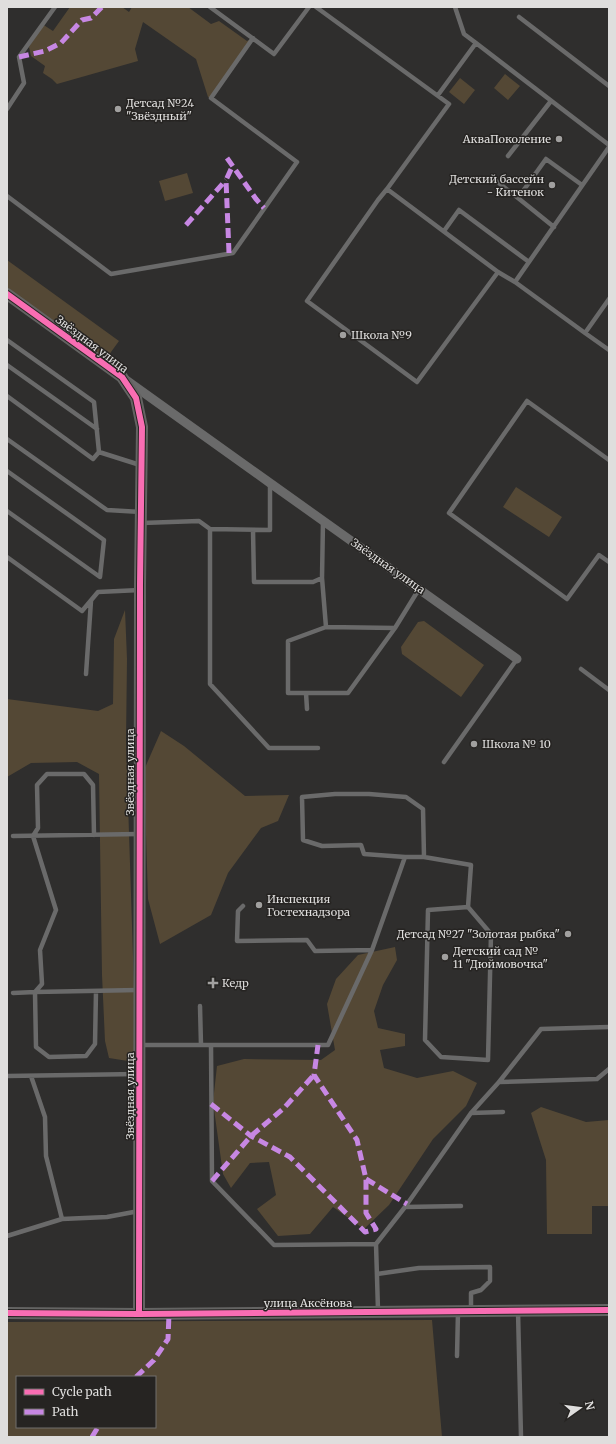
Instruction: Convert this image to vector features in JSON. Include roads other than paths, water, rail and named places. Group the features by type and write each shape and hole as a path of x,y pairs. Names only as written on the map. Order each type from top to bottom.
{"street":[{"name":"Звёздная улица","path":"7,294 517,659"},
{"name":"Звёздная улица","path":"122,377 136,398 142,427 140,590 139,1314"},
{"name":"улица Аксёнова","path":"7,1313 139,1314 609,1310"}],"lane":[{"path":"7,109 24,83 19,57 55,7"},
{"path":"210,7 274,54 309,7"},
{"path":"316,7 449,104 378,200 307,301 416,382 498,272"},
{"path":"455,7 464,34 609,146 515,282"},
{"path":"519,17 609,86"},
{"path":"7,196 111,274 233,252 297,162 211,98 253,38"},
{"path":"438,95 476,43"},
{"path":"508,156 551,100"},
{"path":"518,198 546,159 582,185"},
{"path":"495,180 554,227"},
{"path":"387,189 498,272 515,282 609,350"},
{"path":"444,231 458,210 529,262"},
{"path":"585,333 609,299"},
{"path":"7,340 94,402 99,452 93,459 7,396"},
{"path":"7,366 97,430"},
{"path":"609,460 527,401 449,513 567,599 599,555 609,562"},
{"path":"7,439 107,510 141,518 199,521 210,529 270,530 270,483"},
{"path":"99,452 141,466"},
{"path":"7,471 104,540 100,576 7,511"},
{"path":"322,520 322,578 326,627"},
{"path":"210,529 210,684 269,748 318,748"},
{"path":"253,530 254,582 312,582 322,578"},
{"path":"7,557 82,610 98,592 140,590"},
{"path":"395,628 326,627 288,641 288,693 348,694 395,628 419,589"},
{"path":"86,674 91,601"},
{"path":"444,762 517,659"},
{"path":"581,669 609,690"},
{"path":"306,693 307,709"},
{"path":"94,835 93,784 84,774 47,774 37,785 38,828 33,836 56,910 40,950 42,984 35,992 36,1047 49,1057 86,1056 95,1044 96,991"},
{"path":"424,857 423,809 406,797 369,794 335,794 302,797 303,840 322,846 361,845 364,854 424,857 471,865 468,907 491,934 488,1060 441,1057 425,1040 428,910 468,907"},
{"path":"13,836 140,834"},
{"path":"140,1045 328,1045 372,950 405,857"},
{"path":"243,906 238,911 237,941 307,940 315,951 372,950"},
{"path":"13,993 140,990"},
{"path":"200,1006 201,1045"},
{"path":"378,1312 376,1244 405,1207 471,1113 499,1082 541,1029 609,1027"},
{"path":"210,1045 212,1182 274,1245 376,1244"},
{"path":"499,1082 597,1080 609,1069"},
{"path":"7,1076 140,1074"},
{"path":"31,1076 45,1117 46,1156 62,1219"},
{"path":"471,1113 503,1112"},
{"path":"405,1207 461,1206"},
{"path":"7,1236 62,1219 107,1217 139,1211"},
{"path":"377,1274 419,1268 490,1267 490,1281 481,1290 471,1293 471,1311"},
{"path":"518,1311 521,1437"},
{"path":"457,1356 458,1312"}],"place":[{"name":"Детсад №24 \"Звёздный\"","path":"118,109"},
{"name":"АкваПоколение","path":"559,139"},
{"name":"Детский бассейн - Китенок","path":"552,185"},
{"name":"Школа №9","path":"343,335"},
{"name":"Школа № 10","path":"474,744"},
{"name":"Инспекция Гостехнадзора","path":"259,905"},
{"name":"Детсад №27 \"Золотая рыбка\"","path":"568,934"},
{"name":"Детский сад № 11 \"Дюймовочка\"","path":"445,957"},
{"name":"Кедр","path":"213,983"}]}
